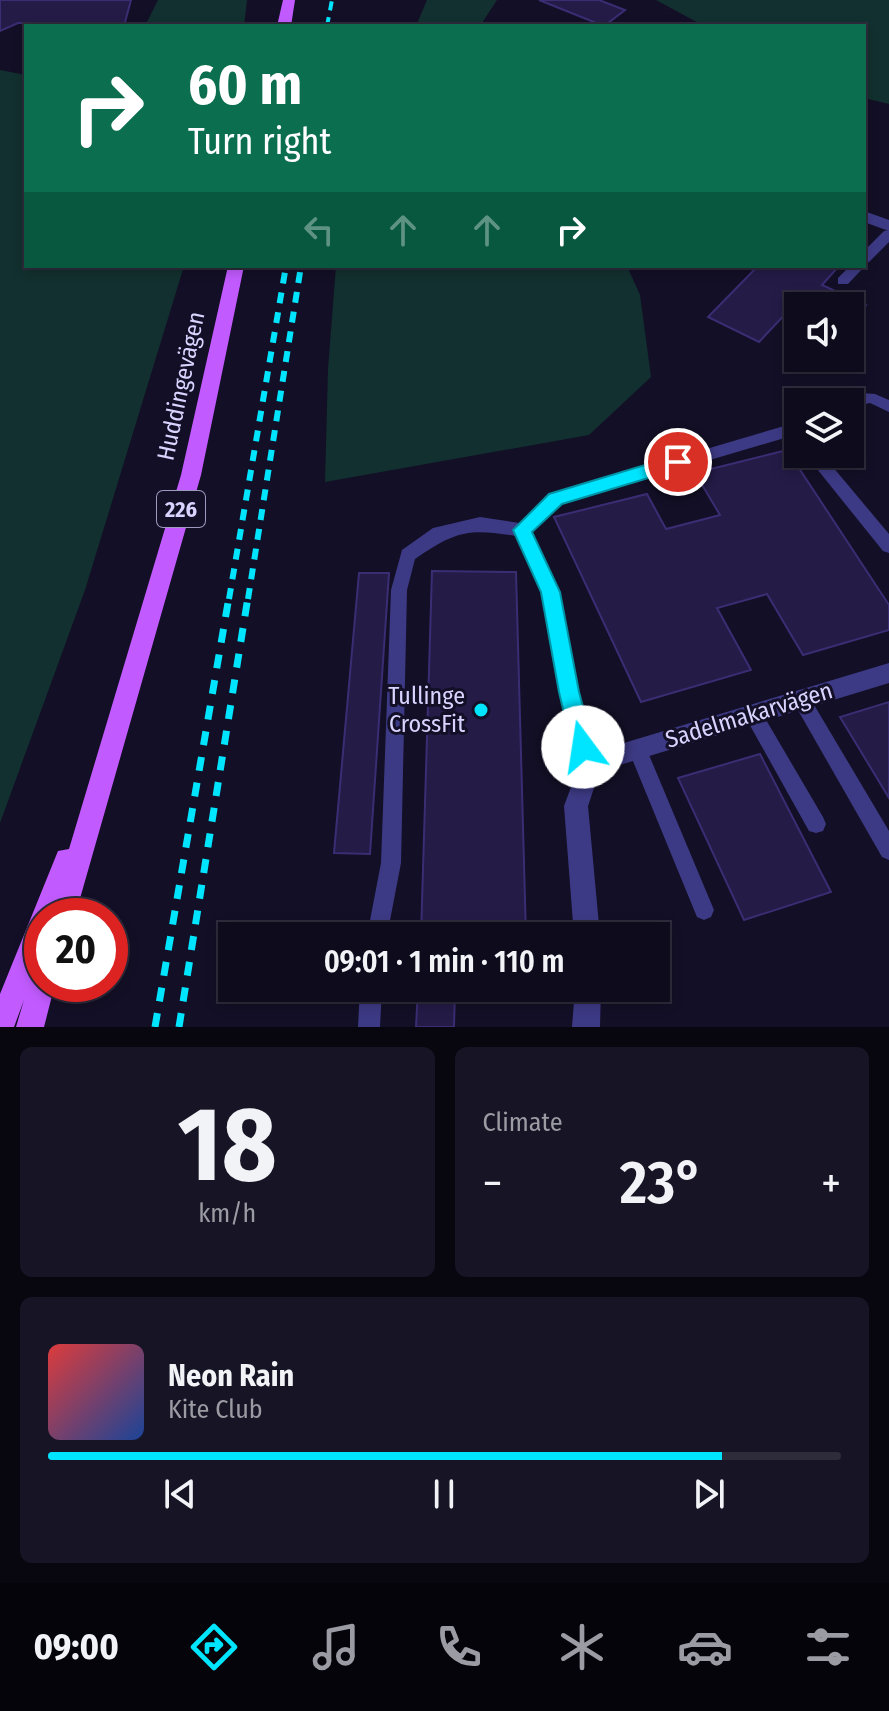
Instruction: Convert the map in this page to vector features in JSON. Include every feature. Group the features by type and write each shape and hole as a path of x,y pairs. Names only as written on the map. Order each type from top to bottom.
{"main road":[{"path":"284,24 289,0"},
{"name":"Huddingevägen","path":"67,898 191,475 236,268"},
{"name":"Huddingevägen","path":"52,898 112,749"},
{"path":"0,1027 24,967"},
{"path":"30,1027 37,1002"}],"street":[{"path":"866,217 889,226"},
{"name":"Sadelmakarvägen","path":"590,774 602,760 889,673"},
{"path":"586,922 576,806 590,774"},
{"path":"586,1027 587,1002"}],"lane":[{"path":"866,257 889,234"},
{"path":"843,281 856,268"},
{"path":"864,397 872,397 889,407"},
{"path":"522,530 556,499 784,435"},
{"path":"825,468 889,546"},
{"path":"380,922 391,863 395,647 399,590 408,555 439,533 480,523 522,530"},
{"path":"522,530 550,592 569,692 590,774"},
{"path":"801,699 889,850"},
{"path":"753,714 816,824"},
{"path":"637,749 704,910"},
{"path":"369,1027 370,1002"}],"green space":[{"path":"158,0 247,0 244,24 146,24"},
{"path":"427,0 497,0 481,24 417,24"},
{"path":"656,0 889,0 889,104 866,98 866,24 700,24"},
{"path":"0,70 24,75 24,268 183,268 85,590 0,823"},
{"path":"336,268 628,268 640,295 651,377 589,435 325,482 328,369"}],"building":[{"path":"0,0 131,0 125,24 18,23 0,31"},
{"path":"539,0 599,0 625,10 607,24 599,24"},
{"path":"756,268 837,268 822,285 837,292 784,292 784,315 759,342 708,317"},
{"path":"784,451 784,468 799,468 889,605 889,630 803,655 767,594 717,608 751,670 641,702 554,517 647,494 666,529 720,515 695,473"},
{"path":"432,571 516,572 526,922 421,922"},
{"path":"359,573 389,573 370,854 334,853"},
{"path":"889,702 889,798 840,717"},
{"path":"760,754 831,892 744,920 678,778"},
{"path":"417,1002 455,1002 454,1027 416,1027"}],"railway":[{"path":"327,24 332,0"},
{"path":"229,599 286,268"},
{"path":"248,599 301,268"},
{"path":"155,1027 229,597"},
{"path":"179,1027 248,597"}],"place":[{"name":"Tullinge CrossFit","path":"481,710"}],"route":[{"path":"583,747 550,592 522,530 556,499 678,462"}]}
